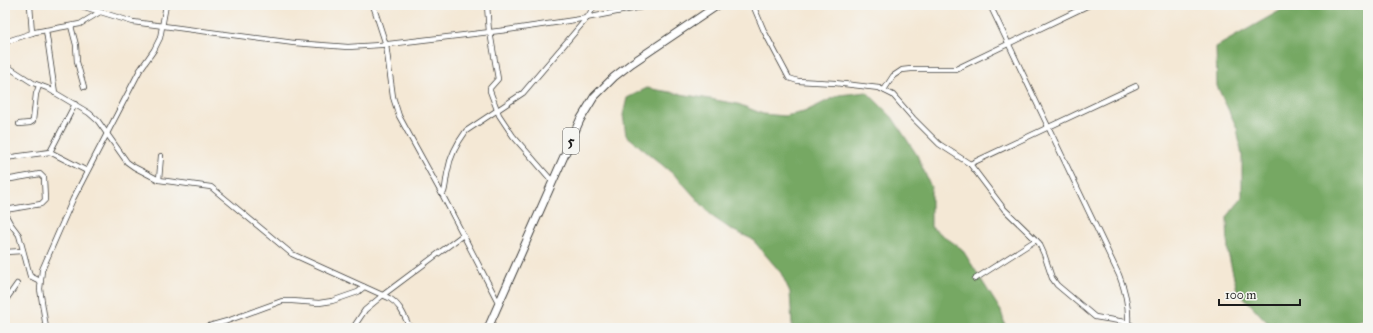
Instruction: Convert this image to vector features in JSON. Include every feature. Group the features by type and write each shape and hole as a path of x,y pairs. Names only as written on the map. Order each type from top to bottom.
{"main road":[{"name":"5","path":"488,328 580,120 594,98 604,86 632,63 718,5"}],"street":[{"path":"30,5 32,33"},
{"path":"78,5 133,22 348,48 386,45 489,32 587,18 652,5"},
{"path":"98,5 98,12"},
{"path":"46,328 40,289 42,270 73,199 106,132 140,70 154,50 160,38 166,5"},
{"path":"373,5 386,45 393,97 399,116 442,194 499,304"},
{"path":"487,5 489,32 498,79 490,88 490,91 499,115 513,136 552,182"},
{"path":"442,194 444,192 450,161 466,132 523,93 587,18 595,5"},
{"path":"753,5 785,73 792,80 879,88 893,95 939,144 970,164 1004,209 1036,240 1042,247 1049,271 1057,285 1095,317 1128,323 1137,328"},
{"path":"990,5 1119,275 1128,303 1128,323"},
{"path":"884,90 893,76 902,70 956,69 1088,5"},
{"path":"5,42 32,33 80,24 98,12"},
{"path":"71,26 76,44 77,62 84,87"},
{"path":"46,30 55,93"},
{"path":"5,65 33,84 55,93 89,112 106,132 127,162 159,180 211,187 292,254 364,286 397,303 401,308 410,328"},
{"path":"19,124 30,123 33,121 36,94 39,86"},
{"path":"970,164 1136,86"},
{"path":"50,152 75,104"},
{"path":"5,158 50,152 87,171"},
{"path":"159,180 161,156"},
{"path":"5,180 40,174 44,178 44,200 41,204 5,210"},
{"path":"5,214 19,235 30,276 40,281"},
{"path":"353,328 365,310 462,235"},
{"path":"975,279 1036,240"},
{"path":"5,252 23,251"},
{"path":"5,301 17,284"},
{"path":"202,328 227,321 282,301 319,303 332,301 358,292 364,286"}],"green space":[{"path":"1290,5 1368,5 1368,315 1343,328 1280,328 1268,323 1237,290 1228,253 1227,217 1242,198 1242,156 1237,128 1217,86 1216,47"},
{"path":"647,88 738,104 763,114 785,116 804,112 839,95 867,92 892,117 917,155 931,187 931,227 962,249 1001,311 1006,328 790,328 792,325 790,292 781,273 752,239 732,230 713,217 678,178 626,135 623,115 627,98"}]}
